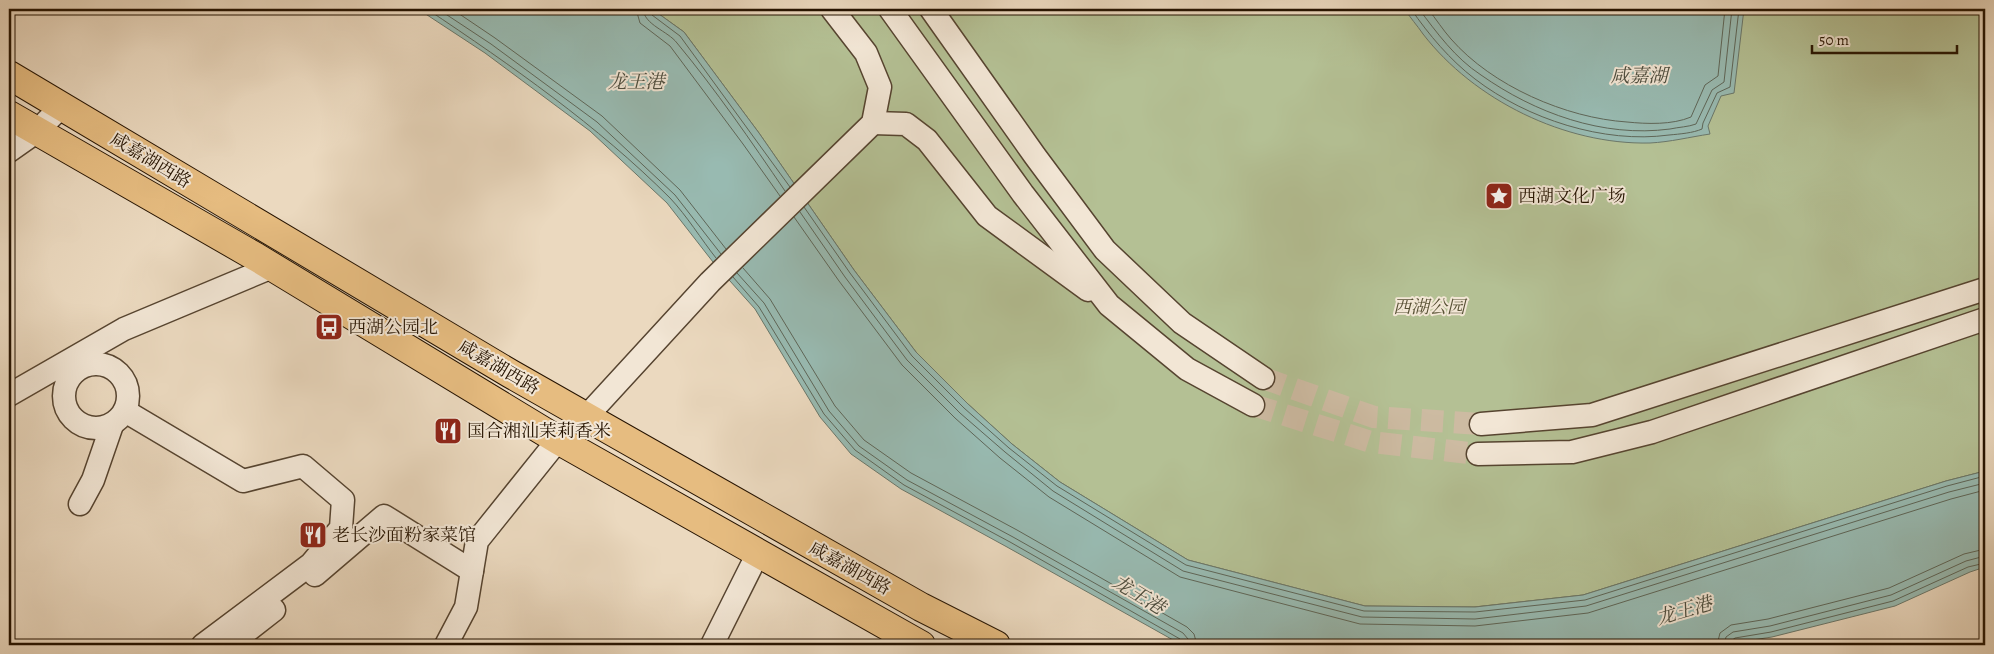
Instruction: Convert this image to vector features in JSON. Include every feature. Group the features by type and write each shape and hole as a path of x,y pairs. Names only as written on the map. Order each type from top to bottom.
{"main road":[{"name":"咸嘉湖西路","path":"9,75 511,374 921,608 996,645"},
{"name":"咸嘉湖西路","path":"9,115 272,267 558,440 922,645"}],"street":[{"path":"586,417 710,282 873,123 880,87 866,52 832,9"},
{"path":"890,9 1023,194 1109,305"},
{"path":"932,9 1035,156 1105,250 1182,323 1263,378"},
{"path":"9,151 36,132 62,106"},
{"path":"873,123 906,124 927,140 987,216 1109,305 1188,369 1253,405"},
{"path":"9,395 124,329 272,267"},
{"path":"1481,424 1592,415 1985,289"},
{"path":"1478,454 1572,452 1652,432 1985,319"},
{"path":"80,504 93,480 118,418 243,481 303,466 343,500 341,528 311,564 203,645"},
{"path":"446,645 466,607 477,542 558,440"},
{"path":"229,645 295,593 384,516 472,571"},
{"path":"712,645 758,553"}],"green space":[{"name":"西湖公园","path":"652,9 1985,9 1985,471 1946,481 1583,595 1474,607 1365,606 1188,560 1060,482 1012,444 968,404 916,352 854,270 759,133 684,32"}],"water":[{"name":"龙王港","path":"418,9 652,9 684,32 759,133 854,270 916,352 968,404 1012,444 1060,482 1188,560 1365,606 1475,607 1583,595 1946,481 1985,471 1985,567 1895,606 1772,637 1720,645 1182,645 901,489 851,454 820,417 755,309 713,262 667,203 590,131 485,53"},
{"name":"咸嘉湖","path":"1405,9 1744,9 1734,93 1721,96 1708,126 1710,134 1650,143 1618,142 1586,136 1554,127 1524,114 1495,98 1468,79 1444,58"}],"tunnel":[{"path":"1263,378 1374,417 1481,424"},
{"path":"1253,405 1371,442 1478,454"}],"place":[{"name":"西湖文化广场","path":"1499,196"},
{"name":"西湖公园北","path":"329,327"},
{"name":"国合湘汕茉莉香米","path":"448,431"},
{"name":"老长沙面粉家菜馆","path":"313,535"}]}
